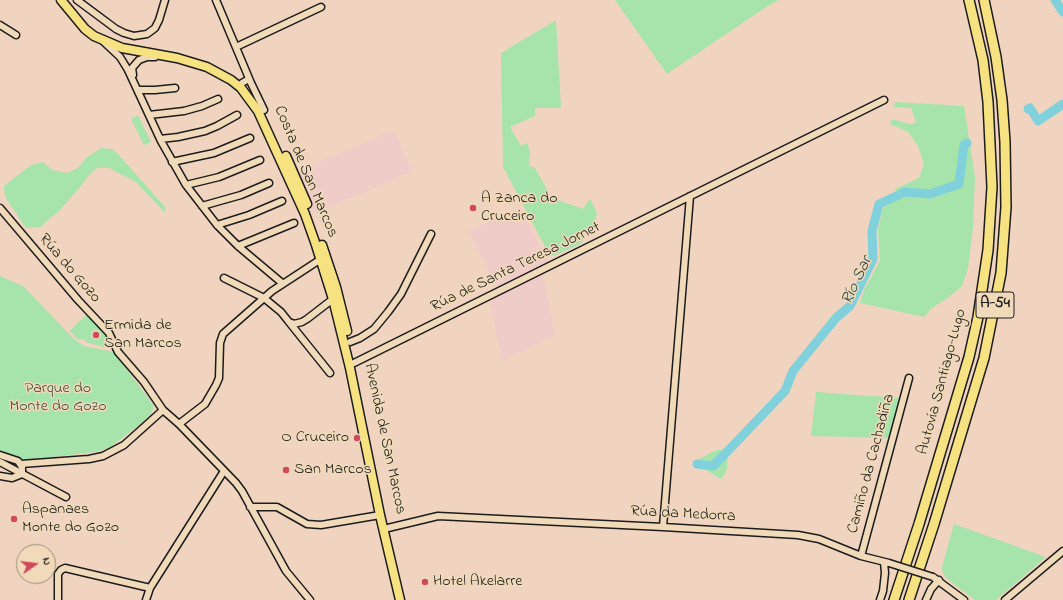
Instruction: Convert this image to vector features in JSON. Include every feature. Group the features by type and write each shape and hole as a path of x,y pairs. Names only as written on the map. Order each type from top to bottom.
{"highway":[{"path":"965,0 988,111"},
{"name":"Autovía Santiago-Lugo","path":"894,600 919,524 969,358 978,317 988,250 992,208 992,187 988,111 983,60 969,0"},
{"name":"Autovía Santiago-Lugo","path":"910,600 984,358 1001,273 1006,207 1005,142 1002,100 996,57 984,0"}],"main road":[{"name":"Costa de San Marcos","path":"61,0 88,31 99,38 116,46 177,58 207,67 231,80 240,88 261,110 290,178 316,245 320,263"},
{"name":"Costa de San Marcos","path":"73,14 95,30 113,39 134,46 174,52 203,59 247,84 296,179 316,226 336,295"},
{"path":"231,80 247,84"},
{"path":"316,226 322,254 320,263 325,261 336,295"},
{"name":"Avenida de San Marcos","path":"336,295 341,327 380,515 398,589"},
{"name":"Avenida de San Marcos","path":"336,295 350,342 388,528 400,600"},
{"path":"341,327 346,336 351,359 354,363 352,367 359,399 360,415"},
{"path":"380,515 388,528 386,531 386,540"}],"street":[{"path":"77,0 116,29 134,36 150,33 155,28 165,0"},
{"path":"216,0 236,47 247,84"},
{"path":"236,47 321,7"},
{"path":"0,25 16,34"},
{"path":"99,38 120,57 136,84"},
{"path":"177,58 163,59 151,57 139,60 132,68 138,90 160,139 186,185 217,225 238,246 282,283"},
{"path":"138,90 175,88"},
{"path":"149,115 184,111 202,106 218,99"},
{"name":"Rúa de Santa Teresa Jornet","path":"354,363 884,100"},
{"path":"160,139 205,131 237,115"},
{"path":"172,162 214,153 250,138"},
{"path":"186,185 218,177 260,160"},
{"path":"202,206 241,194 269,183"},
{"path":"663,527 690,196"},
{"path":"217,225 249,215 282,202"},
{"name":"Rúa do Gozo","path":"0,208 78,300 109,333 118,352 144,382 163,410 179,424 236,483 286,571 310,600"},
{"path":"238,246 294,223"},
{"path":"350,342 360,338 374,329 388,312 401,294 431,234"},
{"path":"179,424 205,404 216,385 219,378 220,343 223,334 282,283 320,263"},
{"path":"224,278 264,298 281,312 330,373"},
{"path":"289,322 294,324 302,322 336,295"},
{"name":"Camiño da Cachadiña","path":"860,556 909,378"},
{"path":"0,455 13,458 21,464 89,459 103,456 124,445 163,410"},
{"path":"0,462 66,497"},
{"path":"21,464 22,474"},
{"path":"146,600 150,588 224,472"},
{"path":"0,476 12,478 22,474"},
{"path":"250,507 277,507 307,524 321,525 380,515"},
{"name":"Rúa da Medorra","path":"388,528 438,516 798,535 819,539 860,556 936,579 964,600"},
{"path":"1005,600 1063,551"},
{"path":"880,600 883,591 887,563"},
{"path":"58,597 58,574 65,568 150,588"},
{"path":"926,600 936,579"}],"shaded area":[{"path":"394,130 412,172 314,214 296,172"},
{"path":"520,208 548,261 546,265 497,289 468,231"},
{"path":"543,274 555,335 502,361 489,299"}],"green space":[{"path":"615,0 779,0 769,5 667,74"},
{"path":"556,20 561,108 535,108 535,116 510,127 521,146 527,143 530,152 529,166 535,168 548,191 544,195 583,209 590,199 597,213 594,225 590,229 585,230 582,243 554,256 549,254 503,167 501,53"},
{"path":"895,102 964,106 975,177 973,228 968,268 962,286 932,308 924,317 860,303 864,290 880,261 878,230 883,208 899,196 895,189 919,178 924,164 918,146 908,132 890,124 892,119 909,124 916,123 911,108 894,107"},
{"path":"138,115 151,142 144,145 131,119"},
{"path":"101,148 112,149 118,154 165,207 165,213 136,182 109,168 97,168 89,175 59,211 40,227 26,228 5,197 4,186 31,165 43,162 52,170 67,173 78,168 86,158"},
{"name":"Parque do Monte do Gozo","path":"0,275 23,286 74,339 84,346 114,352 154,406 151,414 109,448 95,452 21,461 0,453"},
{"path":"89,313 110,340 107,348 86,342 84,339 77,339 70,331"},
{"path":"816,392 900,398 889,438 811,436"},
{"path":"726,448 728,452 727,469 723,477 720,479 706,470 696,466 694,463 714,451"},
{"path":"954,524 1046,557 996,600 975,600 947,579 943,574 942,567"}],"waterway":[{"name":"Río Sar","path":"1055,0 1063,12"},
{"name":"Río Sar","path":"1028,109 1030,108 1038,121 1063,104"},
{"name":"Río Sar","path":"697,464 713,466 725,454 785,391 793,371 836,318 850,306 873,259 872,231 879,204 905,192 930,194 959,184 964,145 967,143"}],"place":[{"name":"A Zanca do Cruceiro","path":"473,208"},
{"name":"Ermida de San Marcos","path":"96,335"},
{"name":"O Cruceiro","path":"357,438"},
{"name":"San Marcos","path":"286,470"},
{"name":"Aspanaes Monte do Gozo","path":"14,519"},
{"name":"Hotel Akelarre","path":"425,582"}]}
